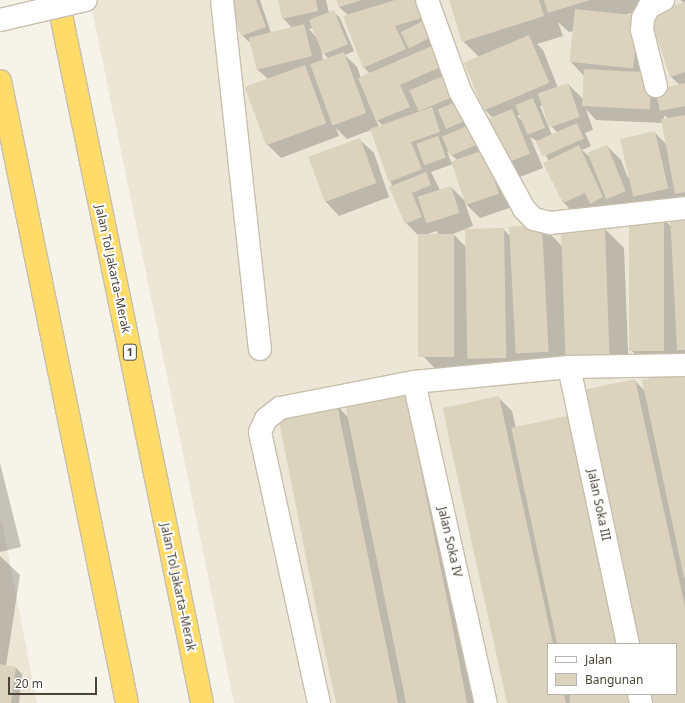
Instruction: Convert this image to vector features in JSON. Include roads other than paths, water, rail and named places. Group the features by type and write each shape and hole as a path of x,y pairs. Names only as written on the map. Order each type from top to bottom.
{"highway":[{"name":"Jalan Tol Jakarta–Merak","path":"58,0 202,703"},
{"path":"0,81 127,703"}],"street":[{"path":"0,20 86,0"},
{"path":"222,0 260,349"},
{"path":"427,0 460,91 524,209 534,219 550,223 685,208"},
{"path":"656,86 642,30 643,18 649,7 664,0"},
{"path":"319,703 260,432 266,419 280,408 414,382 569,367 685,365"},
{"name":"Jalan Soka III","path":"569,367 628,643"},
{"name":"Jalan Soka IV","path":"414,382 486,703"}]}
